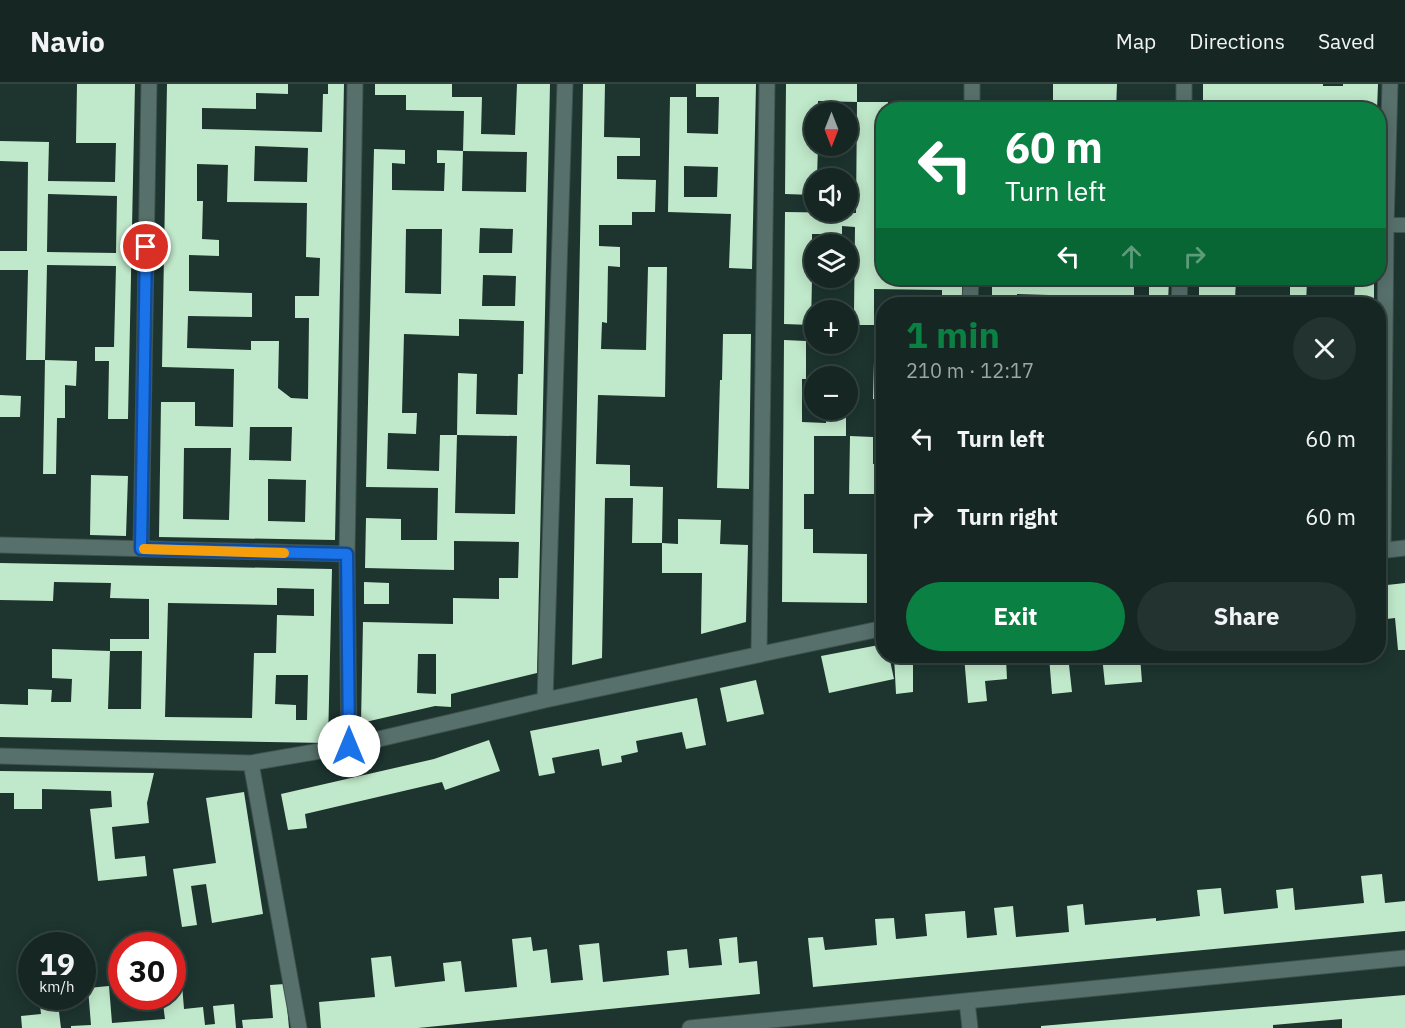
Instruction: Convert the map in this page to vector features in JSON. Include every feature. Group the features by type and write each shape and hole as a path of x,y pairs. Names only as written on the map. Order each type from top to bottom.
{"street":[{"path":"141,549 149,84"},
{"path":"349,746 347,554 355,84"},
{"path":"545,700 565,84"},
{"path":"759,653 767,84"},
{"path":"972,84 972,102"},
{"path":"1184,84 1184,102"},
{"path":"1386,225 1390,84"},
{"path":"0,545 347,554"},
{"path":"1386,551 1405,549"},
{"path":"0,756 251,763 349,746 545,700 876,630"},
{"path":"251,763 299,1028"},
{"path":"690,1028 1405,958"},
{"path":"967,1001 970,1028"}],"lane":[{"path":"1386,225 1405,225"}],"building":[{"path":"77,84 135,84 128,419 108,419 109,361 95,361 95,347 114,347 116,266 47,265 45,360 26,360 28,270 0,270 0,251 27,251 28,162 0,161 0,141 49,142 48,181 115,182 116,143 76,143","holes":["48,194 117,196 116,253 47,252"]},
{"path":"167,84 288,84 288,94 256,93 256,109 202,108 202,129 322,132 323,94 328,94 328,84 344,84 335,540 159,537 161,402 195,402 195,426 233,427 234,369 162,367","holes":["255,146 308,148 307,182 254,181","197,164 228,165 227,202 307,203 306,257 320,258 319,296 295,296 295,318 309,318 308,399 291,398 278,388 279,341 251,341 251,350 187,348 188,316 252,317 252,293 189,291 189,255 219,256 219,240 202,239 203,201 197,201","250,427 292,427 291,461 249,460","184,448 231,448 229,520 183,519","268,479 306,480 305,522 268,521"]},
{"path":"375,84 452,84 452,97 482,97 481,134 515,135 517,84 550,84 537,673 451,694 451,707 435,706 361,723 363,622 453,624 453,598 499,599 499,578 518,578 519,542 454,541 454,570 365,568 366,518 401,519 401,540 437,540 438,488 366,487 374,149 405,150 405,164 392,163 392,190 444,191 445,163 437,163 437,150 463,151 464,111 406,110 406,95 375,95","holes":["463,151 527,152 526,192 462,191","480,228 513,229 512,253 479,253","406,229 442,229 441,294 405,293","483,275 516,276 515,306 482,306","459,319 524,321 523,374 518,374 517,415 476,414 477,374 458,373 457,435 440,435 439,471 387,469 388,433 416,434 417,413 402,413 404,334 459,336","457,435 517,436 515,514 455,513","418,654 436,654 436,694 417,693"]},
{"path":"583,84 605,84 604,137 640,138 640,156 617,156 617,179 656,180 655,212 632,212 632,225 599,225 599,246 620,247 620,267 608,266 607,323 602,322 601,349 646,350 648,267 667,267 665,397 598,395 596,464 630,465 630,486 663,487 662,543 632,543 633,498 605,498 602,658 572,665"},
{"path":"696,84 756,84 752,269 729,268 731,214 668,212 670,97 687,97 687,133 718,134 719,97 696,97","holes":["684,166 718,167 717,197 684,197"]},
{"path":"786,84 857,84 857,102 804,102 804,156 818,156 817,168 804,168 804,195 785,194"},
{"path":"1053,84 1117,84 1116,102 1053,102"},
{"path":"1203,84 1343,86 1343,84 1378,84 1377,102 1203,102"},
{"path":"858,102 876,102 876,285 962,285 962,297 942,297 942,290 874,289 874,325 858,325 858,300 854,300 854,288 858,288 858,234 855,234 855,227 842,226 842,234 804,234 804,288 812,288 812,300 804,300 804,325 784,324 785,212 804,212 804,222 858,222"},
{"path":"992,285 1134,285 1134,297 1051,297 1049,295 1017,294 1017,297 992,297"},
{"path":"1149,285 1169,285 1168,297 1149,297"},
{"path":"1199,285 1236,285 1235,297 1199,297"},
{"path":"1290,285 1307,285 1306,297 1290,297"},
{"path":"1355,285 1374,285 1374,297 1354,297"},
{"path":"723,334 751,334 749,489 717,488"},
{"path":"784,340 804,341 806,366 804,366 804,379 802,379 802,422 826,423 826,420 846,420 846,436 814,436 814,494 804,494 804,529 813,529 813,553 867,554 867,603 782,602"},
{"path":"45,360 77,361 76,386 65,385 65,418 57,418 56,474 43,474"},
{"path":"874,361 876,361 876,399 873,399"},
{"path":"0,395 21,396 20,417 0,417"},
{"path":"850,436 873,437 876,494 849,494"},
{"path":"91,475 128,476 126,536 90,535"},
{"path":"678,519 721,520 720,544 748,545 746,622 701,634 702,573 662,573 662,543 678,544"},
{"path":"0,563 332,569 328,743 0,737 0,704 28,705 28,689 52,690 51,702 71,702 72,679 52,678 52,649 110,651 110,639 149,639 149,599 110,598 111,583 54,582 53,601 0,600","holes":["277,588 314,589 314,616 277,615 276,653 254,653 252,718 165,717 168,603 277,605","110,651 142,651 141,709 108,709","276,675 308,675 307,720 296,720 296,705 275,704"]},
{"path":"364,582 389,583 389,604 364,604"},
{"path":"1405,583 1405,650 1398,650 1395,618 1386,619 1386,585"},
{"path":"876,646 876,663 891,663 894,679 829,693 821,656"},
{"path":"894,663 913,663 913,692 896,694"},
{"path":"965,663 1006,663 1007,679 985,681 987,701 968,703"},
{"path":"1050,663 1069,663 1072,692 1052,694"},
{"path":"1103,663 1141,663 1142,682 1105,685"},
{"path":"756,680 764,714 727,722 720,688"},
{"path":"697,698 706,745 686,749 682,732 636,741 638,752 621,756 622,762 602,766 599,749 552,758 555,773 539,776 530,731"},
{"path":"489,740 500,771 445,790 442,782 305,814 307,828 288,830 281,794 434,759"},
{"path":"0,771 154,773 147,803 149,823 112,827 115,859 145,856 147,876 98,881 90,809 112,807 111,791 42,789 42,809 14,809 14,793 0,793"},
{"path":"244,792 263,914 212,923 206,884 191,886 197,925 182,927 173,869 216,863 206,798"},
{"path":"1382,874 1385,903 1405,901 1405,931 813,987 808,938 823,937 825,950 877,945 875,919 894,918 896,939 927,936 925,914 965,911 967,938 997,935 994,908 1013,906 1016,937 1069,932 1067,906 1083,904 1085,925 1200,916 1197,890 1221,888 1224,914 1278,908 1276,890 1293,888 1295,910 1364,903 1361,876"},
{"path":"531,937 533,951 547,949 551,983 583,980 579,945 599,943 603,982 669,975 667,951 687,949 689,968 722,965 719,939 737,937 739,963 757,961 760,994 418,1028 321,1028 319,1002 375,997 371,958 391,956 395,987 445,981 443,963 461,961 465,992 517,987 512,939"},
{"path":"285,984 289,1028 243,1028 242,1020 273,1018 270,985"},
{"path":"108,986 108,1010 111,1010 112,1023 165,1019 164,1010 203,1007 205,1025 215,1024 213,1006 234,1004 236,1028 71,1028 71,1026 91,1025 90,1010 96,1010 96,987"},
{"path":"1405,995 1405,1028 1342,1028 1342,1019 1273,1025 1273,1028 1041,1028 1041,1026"},
{"path":"41,1010 59,1010 61,1028 22,1028 21,1016 41,1014"}],"slow traffic":[{"path":"144,549 284,553"}],"route":[{"path":"146,247 141,549 347,554 349,746"}]}
